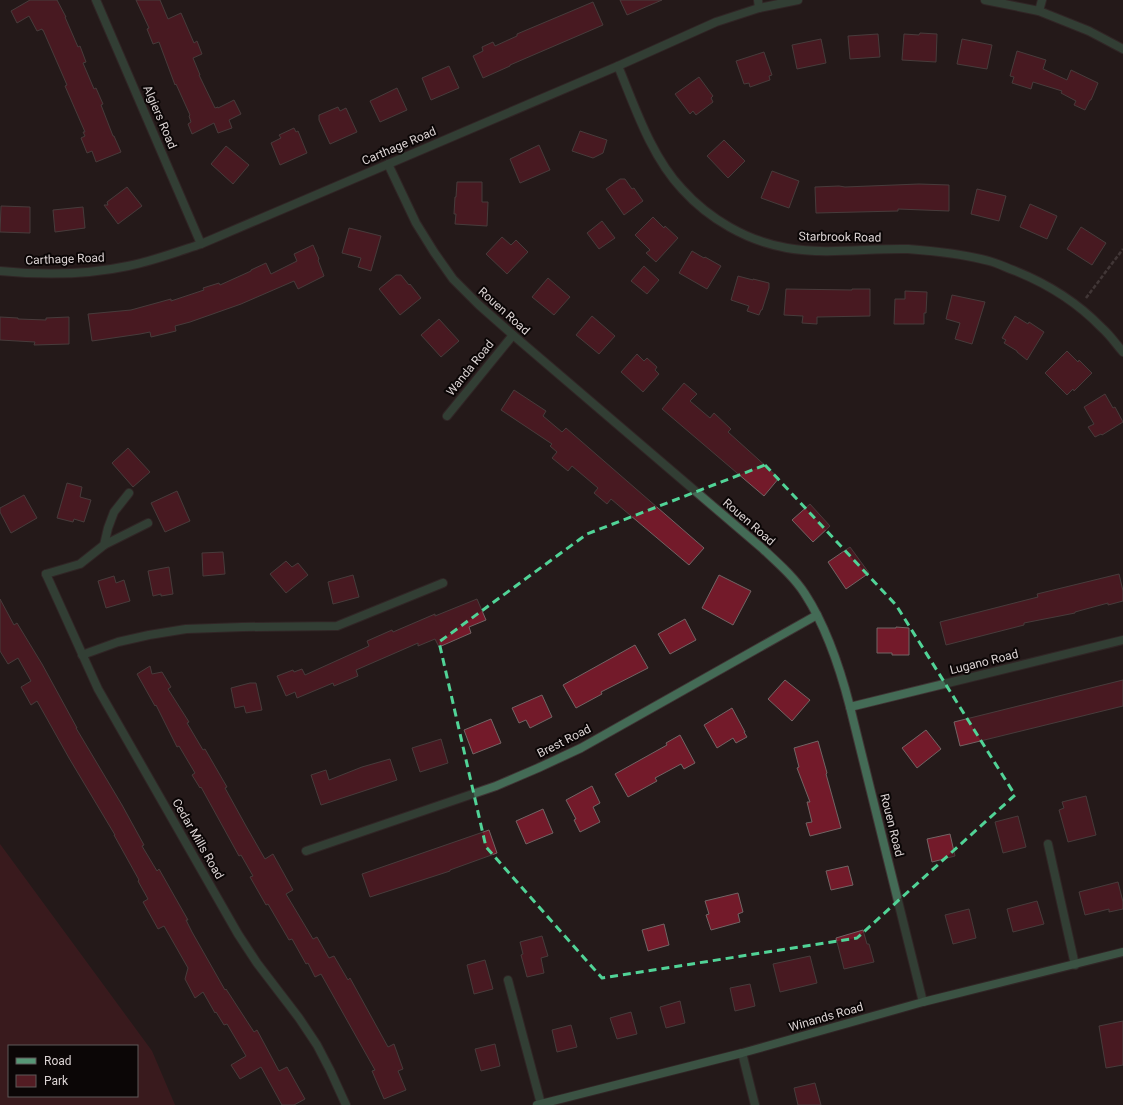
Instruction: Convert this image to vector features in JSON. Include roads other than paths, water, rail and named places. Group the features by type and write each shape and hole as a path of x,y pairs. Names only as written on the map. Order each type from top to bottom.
{"street":[{"name":"Algiers Road","path":"96,0 201,244"},
{"name":"Carthage Road","path":"0,272 55,274 92,272 127,266 201,244 618,66 758,4 798,0"},
{"path":"985,0 1039,12 1089,31 1123,49"},
{"path":"1039,12 1042,0"},
{"name":"Starbrook Road","path":"618,66 652,147 666,168 681,188 699,206 724,224 767,244 788,248 817,251 907,249 950,253 990,261 1024,274 1052,288 1079,307 1102,328 1123,352"},
{"name":"Rouen Road","path":"388,164 416,223 453,280 513,335 763,549 788,573 805,593 830,643 840,669 923,1002"},
{"name":"Wanda Road","path":"447,416 513,335"},
{"path":"104,545 114,512 128,493"},
{"path":"104,545 148,523"},
{"name":"Cedar Mills Road","path":"104,545 80,564 46,574 98,689 238,934 257,963 317,1044 346,1105"},
{"path":"82,655 118,642 149,635 186,630 243,627 337,626 442,583"},
{"name":"Brest Road","path":"306,851 496,786 538,768 581,748 817,616"},
{"name":"Lugano Road","path":"850,707 1123,640"},
{"path":"1048,844 1075,964"},
{"name":"Winands Road","path":"539,1104 742,1053 923,1002 1123,952"},
{"path":"508,980 539,1104"},
{"path":"742,1053 755,1105"}]}
